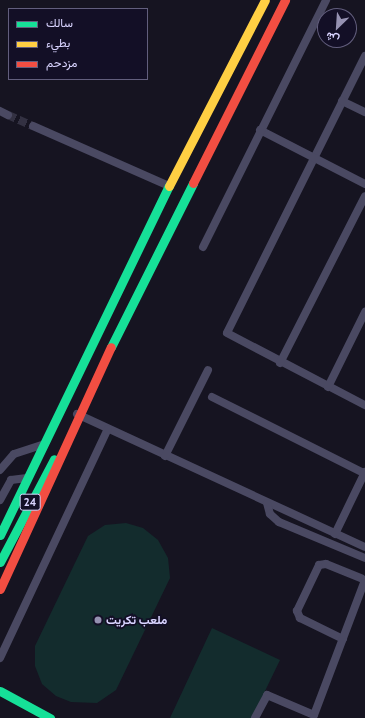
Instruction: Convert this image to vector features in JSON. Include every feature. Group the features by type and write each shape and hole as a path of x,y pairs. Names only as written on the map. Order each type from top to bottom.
{"main road":[{"path":"0,535 42,445 169,186 265,0"},
{"path":"0,589 48,491 64,445 77,414 190,184 285,0"},
{"path":"174,176 190,184"},
{"name":"24","path":"0,562 44,476 64,445"},
{"path":"0,692 37,714 50,718"}],"street":[{"path":"203,247 326,0"},
{"path":"365,56 228,331 231,338 365,405"},
{"path":"342,101 365,112"},
{"path":"33,126 169,186"},
{"path":"260,130 365,184"},
{"path":"280,363 365,196"},
{"path":"328,387 365,312"},
{"path":"165,456 208,370"},
{"path":"212,397 365,472 335,534"},
{"path":"77,414 267,503 365,546"},
{"path":"0,658 108,429"},
{"path":"0,470 14,454 42,445"},
{"path":"0,500 11,480 27,478"},
{"path":"267,503 270,514 279,522 365,558"},
{"path":"255,718 267,696 314,715 343,639 362,580 326,564 319,565 297,611 300,618 343,639"}],"green space":[{"name":"ملعب تكريت","path":"126,523 143,528 158,540 168,558 170,578 116,690 97,703 71,702 56,696 42,684 35,666 35,646 88,536 105,525"},
{"path":"212,628 280,660 252,718 170,718"}],"tunnel":[{"path":"8,115 33,126"}],"traffic: fast":[{"path":"111,347 193,183"},
{"path":"0,535 169,186"},
{"path":"0,562 54,459"},
{"path":"0,691 50,718"}],"traffic: slow":[{"path":"169,186 265,0"}],"traffic: jam":[{"path":"193,183 285,0"},
{"path":"0,589 111,347"}],"place":[{"name":"ملعب تكريت","path":"98,620"}]}
